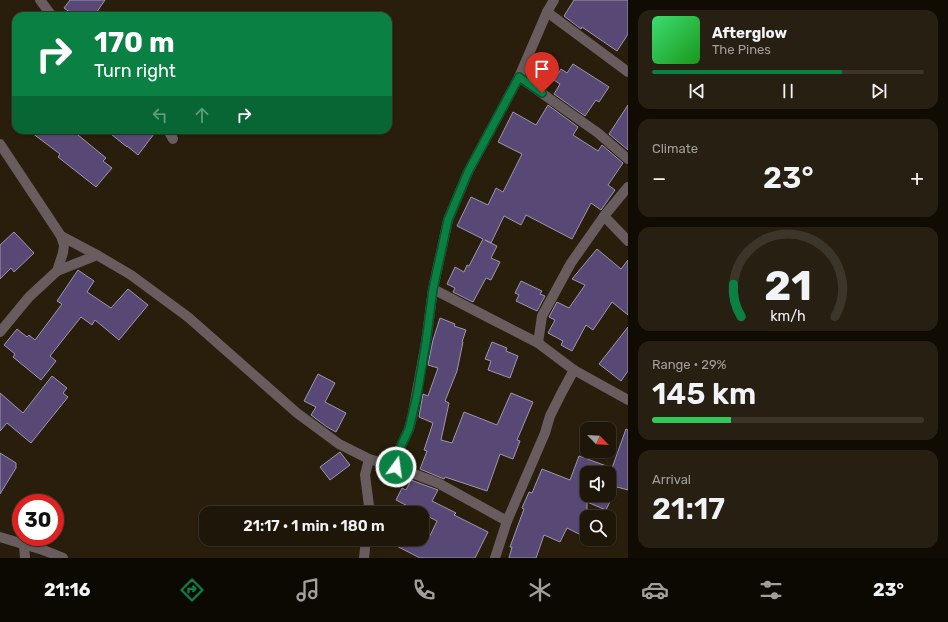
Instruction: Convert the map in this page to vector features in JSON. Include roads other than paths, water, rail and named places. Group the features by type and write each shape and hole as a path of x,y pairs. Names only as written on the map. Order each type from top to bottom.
{"street":[{"path":"40,0 49,12"},
{"path":"396,467 400,448 409,429 417,395 433,289 448,220 468,172 519,77 547,12 554,0"},
{"path":"547,12 628,72"},
{"path":"519,77 598,133 628,159"},
{"path":"0,144 61,236 64,245 63,254 57,271"},
{"path":"538,343 542,316 571,263 604,216 628,187"},
{"path":"604,216 628,241"},
{"path":"61,236 131,275 188,317 297,414 339,444 369,459 396,467 438,484 508,521"},
{"path":"0,332 29,297 57,271 97,255"},
{"path":"433,289 538,343 574,370 628,400"},
{"path":"495,558 508,521 550,416 574,370"},
{"path":"369,459 365,475 369,506"},
{"path":"0,538 12,541"},
{"path":"24,546 25,558"},
{"path":"30,546 63,558"},
{"path":"364,558 365,546"}]}
